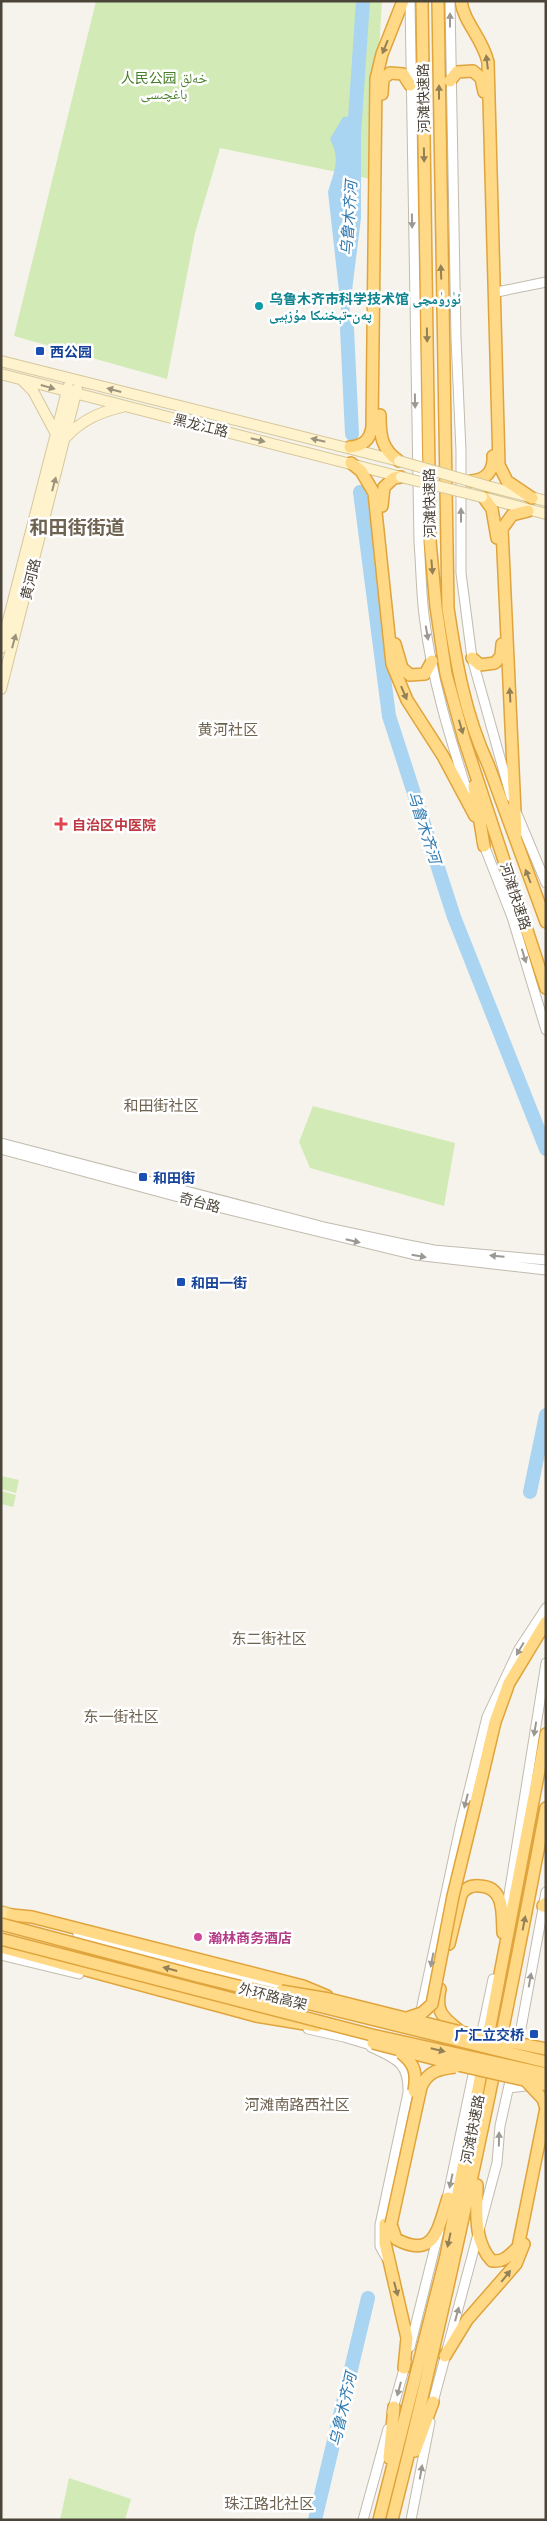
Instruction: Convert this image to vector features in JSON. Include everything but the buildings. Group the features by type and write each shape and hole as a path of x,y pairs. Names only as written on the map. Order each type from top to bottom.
{"highway":[{"path":"350,447 356,447 368,440 372,427 376,79 382,54 403,1"},
{"name":"河滩快速路","path":"422,1 430,541 436,608 446,674 468,750 546,988"},
{"name":"河滩快速路","path":"438,1 448,608 458,674 476,740 488,764 517,848 546,922"},
{"path":"461,1 471,26 485,49 488,62 499,465 507,481 532,498"},
{"path":"450,81 457,72 473,71 481,78 484,92 493,463 488,474 483,479 471,481"},
{"path":"399,461 385,448 380,430 382,84 386,76 394,72 407,76 410,85"},
{"path":"351,463 369,481 374,493 392,664 407,700 443,756 475,816"},
{"path":"401,477 388,482 381,494 396,646 402,668 410,675 425,674 432,661"},
{"path":"472,658 480,665 490,665 499,660 502,650 496,523 492,510 483,498"},
{"path":"517,848 502,529 512,515 528,511"},
{"path":"468,750 484,846"},
{"path":"406,2018 422,2013 432,2004 453,1896 495,1722 510,1683 546,1622"},
{"name":"河滩快速路","path":"379,2520 446,2256 546,1734"},
{"name":"河滩快速路","path":"392,2520 476,2168 505,2028 546,1808"},
{"path":"461,2032 439,2012 437,2002 457,1905 465,1889 475,1885 487,1886 495,1891 502,1909 503,1933"},
{"path":"6,1913 37,1919 303,1986 340,2002"},
{"name":"外环路高架","path":"1,1924 197,1976 546,2061"},
{"name":"外环路高架","path":"1,1938 372,2035 546,2074"},
{"path":"1,1947 256,2016 317,2026"},
{"path":"197,1976 340,2002 461,2032 543,2047"},
{"path":"156,1979 398,2050 546,2087"},
{"path":"398,2050 411,2061 417,2076 385,2244 408,2338 404,2368"},
{"path":"448,2198 436,2236 424,2246 409,2246 396,2239 388,2224 420,2087 425,2078 438,2069 462,2066"},
{"path":"476,2168 478,2234 483,2252 492,2261 500,2261 507,2258 520,2247 546,2108 543,2099 524,2080"},
{"path":"445,2356 466,2320 516,2264 546,2143"},
{"path":"396,2507 433,2402"},
{"path":"385,2497 394,2407"}],"main road":[{"name":"黑龙江路","path":"1,361 350,447 546,501"},
{"name":"黑龙江路","path":"1,374 351,463 528,511 546,514"},
{"path":"20,379 33,391 61,435 93,416 126,406"},
{"name":"黄河路","path":"1,689 75,380"},
{"name":"黄河路","path":"1,648 61,435"}],"street":[{"path":"410,1 419,542 424,615 449,736 484,846 512,917 546,1030"},
{"path":"450,1 450,81 461,451 461,573 472,658 515,810 546,883"},
{"path":"497,292 546,282"},
{"name":"奇台路","path":"1,1142 328,1228 434,1250 546,1260"},
{"name":"奇台路","path":"1,1149 197,1202 371,1245 432,1258 546,1270"},
{"path":"417,2024 425,1998 462,1817 487,1717 519,1649 546,1608"},
{"path":"364,2520 448,2198 503,1933 546,1663"},
{"path":"411,2520 433,2402 497,2163 500,2126 520,2034 546,1892"},
{"path":"6,1913 417,2024 472,2038 482,2035"},
{"path":"1,1955 263,2020 355,2040 462,2070 472,2083"},
{"path":"520,2034 525,2045 546,2061"},
{"path":"355,2040 396,2059 408,2075 408,2093 380,2225 380,2246 390,2263"},
{"path":"509,2088 533,2085 546,2087"}],"green space":[{"name":"人民公园 خەلق باغچىسى","path":"96,1 382,1 371,179 220,148 195,233 167,379 14,336"},
{"path":"313,1106 455,1143 444,1206 310,1168 299,1142"},
{"path":"1,1476 19,1480 16,1493 1,1489"},
{"path":"1,1491 16,1495 13,1507 1,1504"},
{"path":"69,2478 131,2499 125,2520 60,2520"}],"water":[{"path":"343,117 361,117 361,218 349,315 351,345 345,345 328,192 336,159 330,139"}],"waterway":[{"name":"乌鲁木齐河","path":"354,134 363,1"},
{"name":"乌鲁木齐河","path":"347,328 352,434"},
{"name":"乌鲁木齐河","path":"360,492 389,716 454,917 546,1149"},
{"name":"乌鲁木齐河","path":"530,1492 546,1415"},
{"name":"乌鲁木齐河","path":"315,2520 368,2298"}],"place":[{"name":"乌鲁木齐市科学技术馆 ئۈرۈمچى پەن-تېخنىكا مۇزېيى","path":"259,306"},
{"name":"西公园","path":"40,351"},
{"name":"自治区中医院","path":"61,824"},
{"name":"和田街","path":"143,1177"},
{"name":"和田一街","path":"181,1282"},
{"name":"瀚林商务酒店","path":"198,1937"},
{"name":"广汇立交桥","path":"534,2034"}],"district":[{"name":"和田街街道","path":"77,526"},
{"name":"黄河社区","path":"228,729"},
{"name":"和田街社区","path":"161,1105"},
{"name":"东二街社区","path":"269,1638"},
{"name":"东一街社区","path":"121,1716"},
{"name":"河滩南路西社区","path":"297,2104"},
{"name":"珠江路北社区","path":"269,2503"}]}
